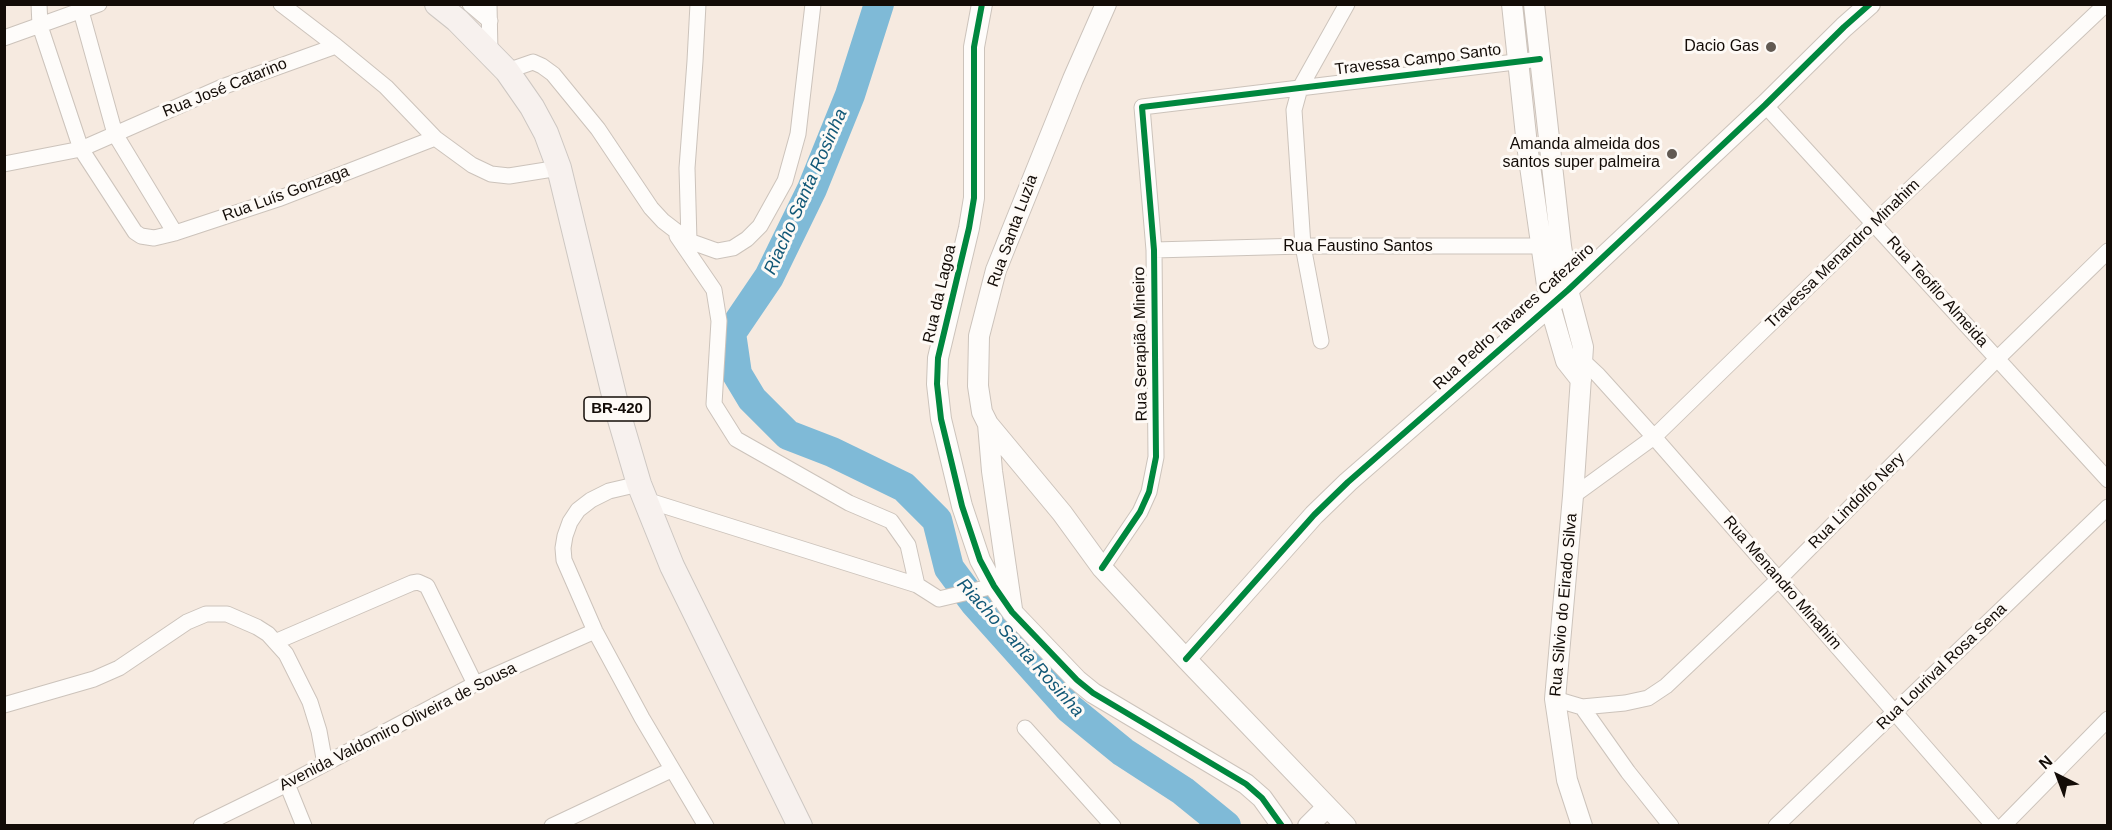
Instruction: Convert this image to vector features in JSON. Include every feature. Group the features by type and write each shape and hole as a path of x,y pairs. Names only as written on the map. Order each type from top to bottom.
{"main road":[{"name":"BR-420","path":"436,4 457,20 507,71 532,107 546,133 558,168 619,416 643,492 672,566 800,825"}],"street":[{"path":"39,4 40,26 81,149"},
{"path":"4,38 40,26 79,8 99,4"},
{"path":"281,4 386,87 435,138 472,165 491,174 510,176 558,168"},
{"path":"470,4 490,21"},
{"path":"489,4 490,52"},
{"path":"689,241 687,168 698,4"},
{"path":"507,71 533,62 553,74 598,129 651,208 673,230 689,241 717,251 733,248 747,239 760,226 784,181 798,134 813,4"},
{"name":"Rua da Lagoa","path":"982,4 974,47 974,198 938,358 937,384 941,419 962,507 980,560 1012,612 1039,642 1093,693 1246,784 1262,798 1282,825"},
{"name":"Rua Santa Luzia","path":"1012,612 992,471 988,424 982,412 978,386 980,336 996,270 1068,90 1106,4"},
{"path":"1321,341 1303,246 1294,110 1300,88 1347,4"},
{"path":"1512,4 1517,61 1550,306 1562,351 1572,371 1582,371"},
{"name":"Rua Silvio do Eirado Silva","path":"1534,4 1568,290 1583,347 1573,496 1555,699 1567,780 1582,825"},
{"name":"Rua Pedro Tavares Cafezeiro","path":"1186,659 1314,515 1348,482 1568,290 1870,4"},
{"name":"Travessa Menandro Minahim","path":"1573,496 1654,437 1874,223 2106,4"},
{"path":"79,8 115,134 175,233"},
{"name":"Rua José Catarino","path":"4,164 81,149 222,87 336,46"},
{"name":"Travessa Campo Santo","path":"1142,107 1540,59"},
{"name":"Rua Teofilo Almeida","path":"1765,105 2108,480"},
{"name":"Rua Serapião Mineiro","path":"1102,568 1140,512 1149,492 1156,457 1154,250 1142,107"},
{"name":"Rua Luís Gonzaga","path":"81,149 135,232 154,238 278,199 435,138"},
{"path":"673,230 714,290 719,321 714,404 736,440 849,503 891,521 908,545 917,585"},
{"name":"Rua Faustino Santos","path":"1154,250 1303,246 1562,246"},
{"name":"Rua Lindolfo Nery","path":"1582,707 1625,703 1648,698 1666,686 1780,578 1997,359 2108,251"},
{"name":"Rua Menandro Minahim","path":"1582,371 1598,375 1780,578 1894,713 1994,825"},
{"path":"988,424 1062,513 1102,568 1346,825"},
{"path":"706,825 671,770 596,631 564,560 565,536 578,510 609,491 643,492 917,585 939,598 994,586"},
{"name":"Rua Lourival Rosa Sena","path":"1776,825 2108,507"},
{"path":"275,642 418,582 427,586 475,684"},
{"path":"4,705 94,679 119,668 170,631 206,614 227,614 257,627 286,654 310,702 319,731 325,764"},
{"name":"Avenida Valdomiro Oliveira de Sousa","path":"201,825 325,764 475,684 596,631"},
{"path":"1555,699 1582,707 1628,772 1671,825"},
{"path":"2003,825 2108,720"},
{"path":"1025,728 1113,825"},
{"path":"552,825 671,770"},
{"path":"287,783 304,825"},
{"path":"1308,825 1327,807"}],"waterway":[{"name":"Riacho Santa Rosinha","path":"879,4 850,95 812,189 769,277 731,333 737,374 752,399 788,435 832,452 904,487 937,520 949,568 975,603 1069,708 1123,752 1183,791 1226,826"}],"cycle path":[{"path":"982,4 974,47 974,198 938,358 937,384 941,419 962,506 980,560 1012,612 1077,680 1093,693 1246,784 1262,798 1282,826"},
{"path":"1186,659 1314,515 1348,482 1568,290 1870,4"},
{"path":"1102,568 1140,512 1149,492 1156,457 1154,250 1142,107 1540,59"}],"place":[{"name":"Dacio Gas","path":"1771,47"},
{"name":"Amanda almeida dos santos super palmeira","path":"1672,154"}]}
